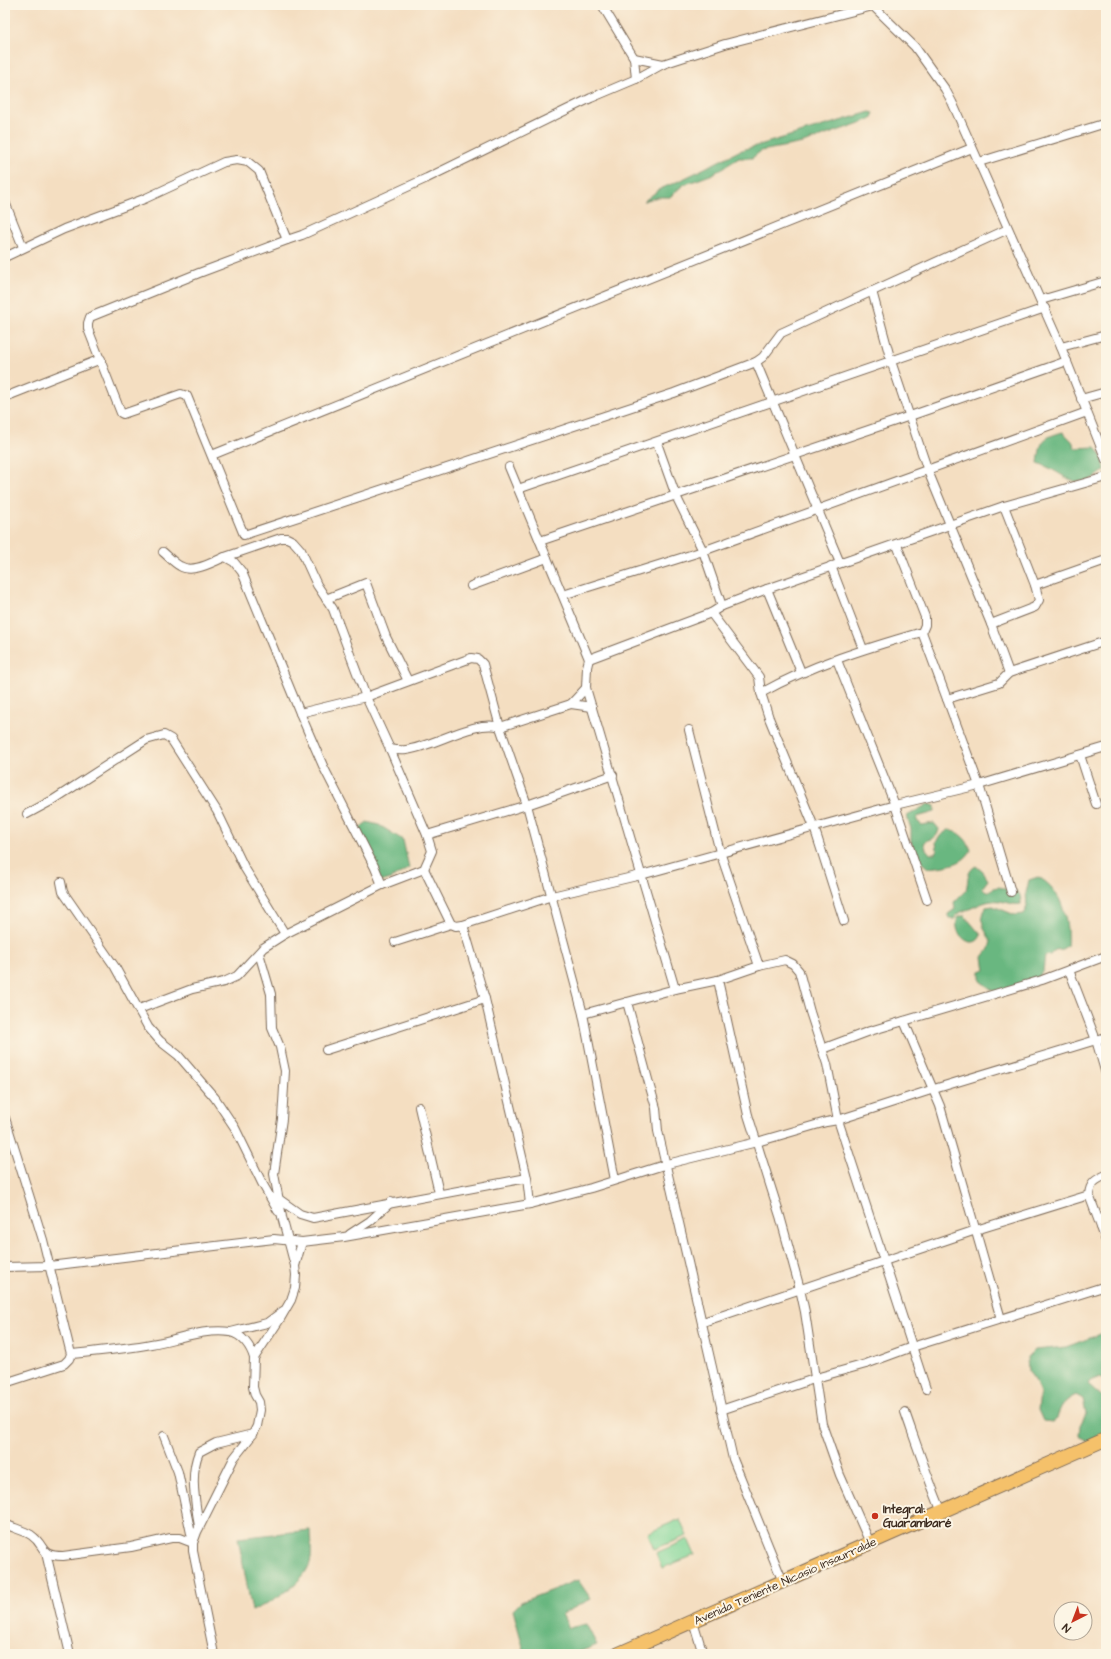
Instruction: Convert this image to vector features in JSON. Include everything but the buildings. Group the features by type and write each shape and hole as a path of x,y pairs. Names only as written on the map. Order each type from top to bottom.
{"main road":[{"name":"Avenida Teniente Nicasio Insaurralde","path":"618,1654 1106,1440"}],"street":[{"path":"602,5 634,58 636,79"},
{"path":"248,549 244,535 187,396 181,394 123,414 121,413 88,329 90,317 199,273 302,235 427,178 591,98 636,79 663,64 725,44 875,5 915,46 945,88 1045,308 1105,455"},
{"path":"634,58 663,64"},
{"path":"979,162 1106,123"},
{"path":"212,455 972,148"},
{"path":"5,257 23,247 144,198 224,162 237,160 248,162 259,171 287,240"},
{"path":"5,202 23,247"},
{"path":"244,535 659,398 756,362 763,357 781,333 1008,229"},
{"path":"1041,300 1106,281"},
{"path":"872,291 891,360 928,471 992,624 1009,673"},
{"path":"518,489 657,443 891,360 1045,308"},
{"path":"1062,347 1106,335"},
{"path":"5,397 101,359"},
{"path":"540,540 676,496 1067,361"},
{"path":"756,362 840,563"},
{"path":"1081,399 1106,392"},
{"path":"563,595 703,551 928,471 1087,412"},
{"path":"657,443 676,496 703,551 722,606"},
{"path":"509,467 589,659 586,688 640,875 675,989"},
{"path":"589,659 711,613 722,606 831,566 951,526 1004,506 1106,477"},
{"path":"992,624 1035,607 1039,600 1035,585 1004,506"},
{"path":"139,1009 192,989 224,982 237,976 259,953 285,934 382,885 424,869 432,851 427,835 366,697 333,609 317,585 301,550 293,541 287,538 281,538 197,568 189,569 180,566 163,552"},
{"path":"897,544 925,617 925,625 922,632 979,785 1011,892"},
{"path":"225,557 234,562 242,572 324,768 382,885"},
{"path":"471,586 547,558"},
{"path":"1035,585 1106,560"},
{"path":"831,566 863,649"},
{"path":"326,599 366,583 386,637 408,681"},
{"path":"767,589 801,672"},
{"path":"711,613 759,677 761,693 769,718 814,827 844,921"},
{"path":"761,693 801,672 837,660 863,649 922,632"},
{"path":"947,699 999,682 1009,673 1106,641"},
{"path":"300,713 366,697 471,658 478,659 483,664 500,727 527,805 583,1014 616,1180"},
{"path":"837,660 895,805 927,900"},
{"path":"571,704 586,688"},
{"path":"390,749 407,750 470,729 490,725 500,727 571,704 592,708"},
{"path":"689,730 720,852 759,966"},
{"path":"27,814 54,800 146,740 164,735 168,736 171,738 217,811 244,867 285,934"},
{"path":"395,942 451,924 456,926 463,925 552,896 640,875 895,805 979,785 1106,747"},
{"path":"1080,755 1096,804"},
{"path":"427,835 527,805 612,775"},
{"path":"424,869 451,924"},
{"path":"61,882 63,892 115,967 148,1027 160,1041 178,1055 215,1098 234,1128 266,1190 282,1217"},
{"path":"463,925 467,943 485,999 528,1178 530,1204"},
{"path":"254,1358 287,1308 295,1288 296,1275 278,1199 274,1174 282,1119 285,1071 280,1047 272,1028 271,994 259,953"},
{"path":"822,1049 904,1020 1008,990 1106,956"},
{"path":"583,1014 675,989 718,980 759,966 785,960 793,964 799,971 822,1049 838,1120 926,1389"},
{"path":"1069,970 1096,1040 1106,1074"},
{"path":"718,980 746,1108 758,1142 800,1289 805,1312 822,1424 840,1475 870,1543"},
{"path":"326,1050 485,999"},
{"path":"627,1002 656,1108 658,1131 667,1164 733,1459 783,1582"},
{"path":"904,1020 934,1089 951,1142 1000,1319"},
{"path":"5,1267 49,1266 274,1239 302,1242 344,1237 530,1204 591,1188 667,1164 758,1142 826,1122 838,1120 934,1089 1106,1037"},
{"path":"419,1107 439,1193"},
{"path":"5,1118 43,1240 71,1354 69,1359 64,1364 5,1383"},
{"path":"1106,1176 1091,1184 1089,1195 1104,1226 1106,1241"},
{"path":"266,1190 300,1214 313,1218 439,1193 528,1178"},
{"path":"703,1322 976,1230 1089,1195"},
{"path":"344,1237 370,1221 392,1202"},
{"path":"295,1266 302,1242"},
{"path":"721,1410 814,1379 866,1364 912,1347 1106,1286"},
{"path":"71,1354 150,1344 209,1332 232,1332 267,1323 287,1308"},
{"path":"193,1543 199,1527 234,1458 253,1434 257,1426 260,1410 259,1402 252,1387 254,1358 251,1348 243,1339 232,1332"},
{"path":"905,1412 923,1461 926,1476 942,1512"},
{"path":"199,1527 194,1485 194,1468 199,1452 216,1443 253,1434"},
{"path":"164,1436 178,1472 214,1654"},
{"path":"5,1524 32,1536 46,1553 70,1654"},
{"path":"46,1553 53,1556 63,1556 131,1547 171,1538 180,1538 193,1543"},
{"path":"693,1622 702,1654"}],"green space":[{"path":"870,112 874,113 871,119 803,143 761,151 752,158 739,158 713,174 683,185 670,197 658,197 644,201 660,189 739,151"},
{"path":"1063,432 1072,441 1075,448 1095,447 1103,459 1105,470 1095,477 1079,482 1064,477 1048,467 1038,463 1043,442 1050,436"},
{"path":"928,804 935,806 935,812 917,817 917,821 922,825 934,823 939,829 935,837 924,843 926,849 930,854 935,854 937,850 936,842 941,835 950,829 963,837 971,850 968,855 958,862 947,866 928,868 920,861 914,851 911,841 911,829 907,816"},
{"path":"367,822 379,825 403,840 409,868 391,879 380,882 356,832"},
{"path":"976,866 983,872 988,880 982,888 986,892 998,887 1015,891 1019,893 1021,904 999,901 988,902 961,912 953,920 949,917 948,914 955,909 954,902 966,890 969,873"},
{"path":"1038,877 1053,889 1062,906 1067,926 1067,946 1062,949 1055,950 1050,955 1045,956 1043,971 1033,983 999,995 980,981 980,972 985,970 983,957 989,949 991,941 982,921 984,912 986,907 993,906 1015,915 1023,914 1027,907 1026,893 1029,880"},
{"path":"959,916 965,916 981,935 978,940 973,942 968,941 960,934 957,929"},
{"path":"1106,1332 1106,1381 1100,1377 1090,1381 1088,1384 1106,1400 1106,1436 1091,1442 1079,1436 1080,1425 1086,1414 1083,1399 1076,1395 1068,1399 1063,1404 1057,1419 1053,1422 1043,1421 1038,1410 1040,1394 1035,1380 1028,1371 1027,1358 1035,1350 1066,1347"},
{"path":"680,1519 687,1536 654,1549 648,1533"},
{"path":"310,1530 311,1558 309,1567 304,1575 288,1590 252,1611 238,1538"},
{"path":"688,1539 695,1555 662,1568 656,1553"},
{"path":"578,1580 591,1599 562,1614 569,1628 586,1624 597,1645 574,1654 525,1654 513,1610 521,1602"}],"place":[{"name":"Integral: Guarambaré","path":"875,1516"}]}
